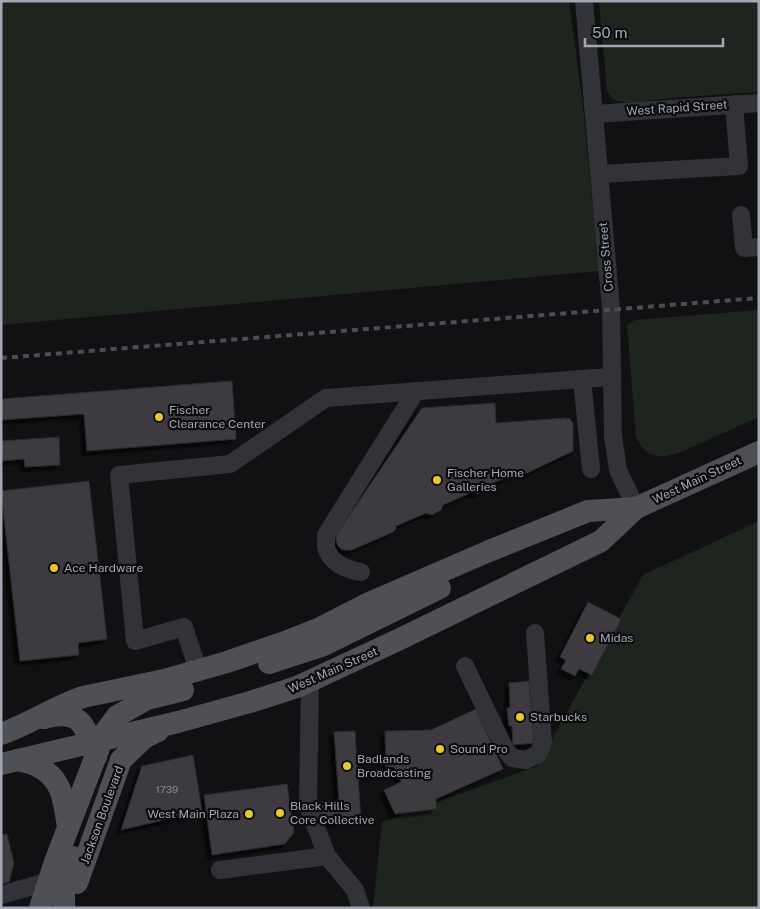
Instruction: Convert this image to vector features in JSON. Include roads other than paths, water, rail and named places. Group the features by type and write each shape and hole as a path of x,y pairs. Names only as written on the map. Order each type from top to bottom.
{"main road":[{"name":"West Main Street","path":"10,762 96,746 297,687 600,541 636,508 759,452"},
{"name":"West Main Street","path":"1,734 83,697 164,680 227,662 285,642 318,629 369,603 588,510 636,508"},
{"path":"58,878 68,829 96,746 117,716 147,700 207,684 324,645 440,588 489,551"},
{"path":"32,721 62,715 71,716 80,721 96,746 99,771 58,878 40,908"},
{"name":"Jackson Boulevard","path":"69,908 121,760 144,738 178,722"},
{"path":"10,762 36,765 45,770 55,780 60,787 63,798 68,829"},
{"path":"58,878 64,883 64,908"}],"street":[{"name":"Cross Street","path":"584,1 611,309 613,436 618,470 636,508"},
{"name":"West Rapid Street","path":"595,114 759,103"},
{"path":"600,174 739,166 734,104"},
{"path":"741,214 744,248 759,247"},
{"path":"198,670 184,628 135,641 119,476 230,464 326,398 612,377"},
{"path":"582,379 591,470"},
{"path":"361,572 350,570 331,558 326,549 326,535 416,392"},
{"path":"465,666 504,748 512,758 526,760 538,754 543,743 535,633"},
{"path":"310,681 308,806 327,856 355,890 361,908"},
{"path":"220,870 327,856"},
{"path":"1,895 58,878"}],"railway":[{"path":"1,358 759,298"}],"place":[{"name":"Fischer Clearance Center","path":"159,417"},
{"name":"Fischer Home Galleries","path":"437,480"},
{"name":"Ace Hardware","path":"54,568"},
{"name":"Midas","path":"590,638"},
{"name":"Starbucks","path":"520,717"},
{"name":"Sound Pro","path":"440,749"},
{"name":"Badlands Broadcasting","path":"347,766"},
{"name":"Black Hills Core Collective","path":"280,813"},
{"name":"West Main Plaza","path":"249,814"}]}
